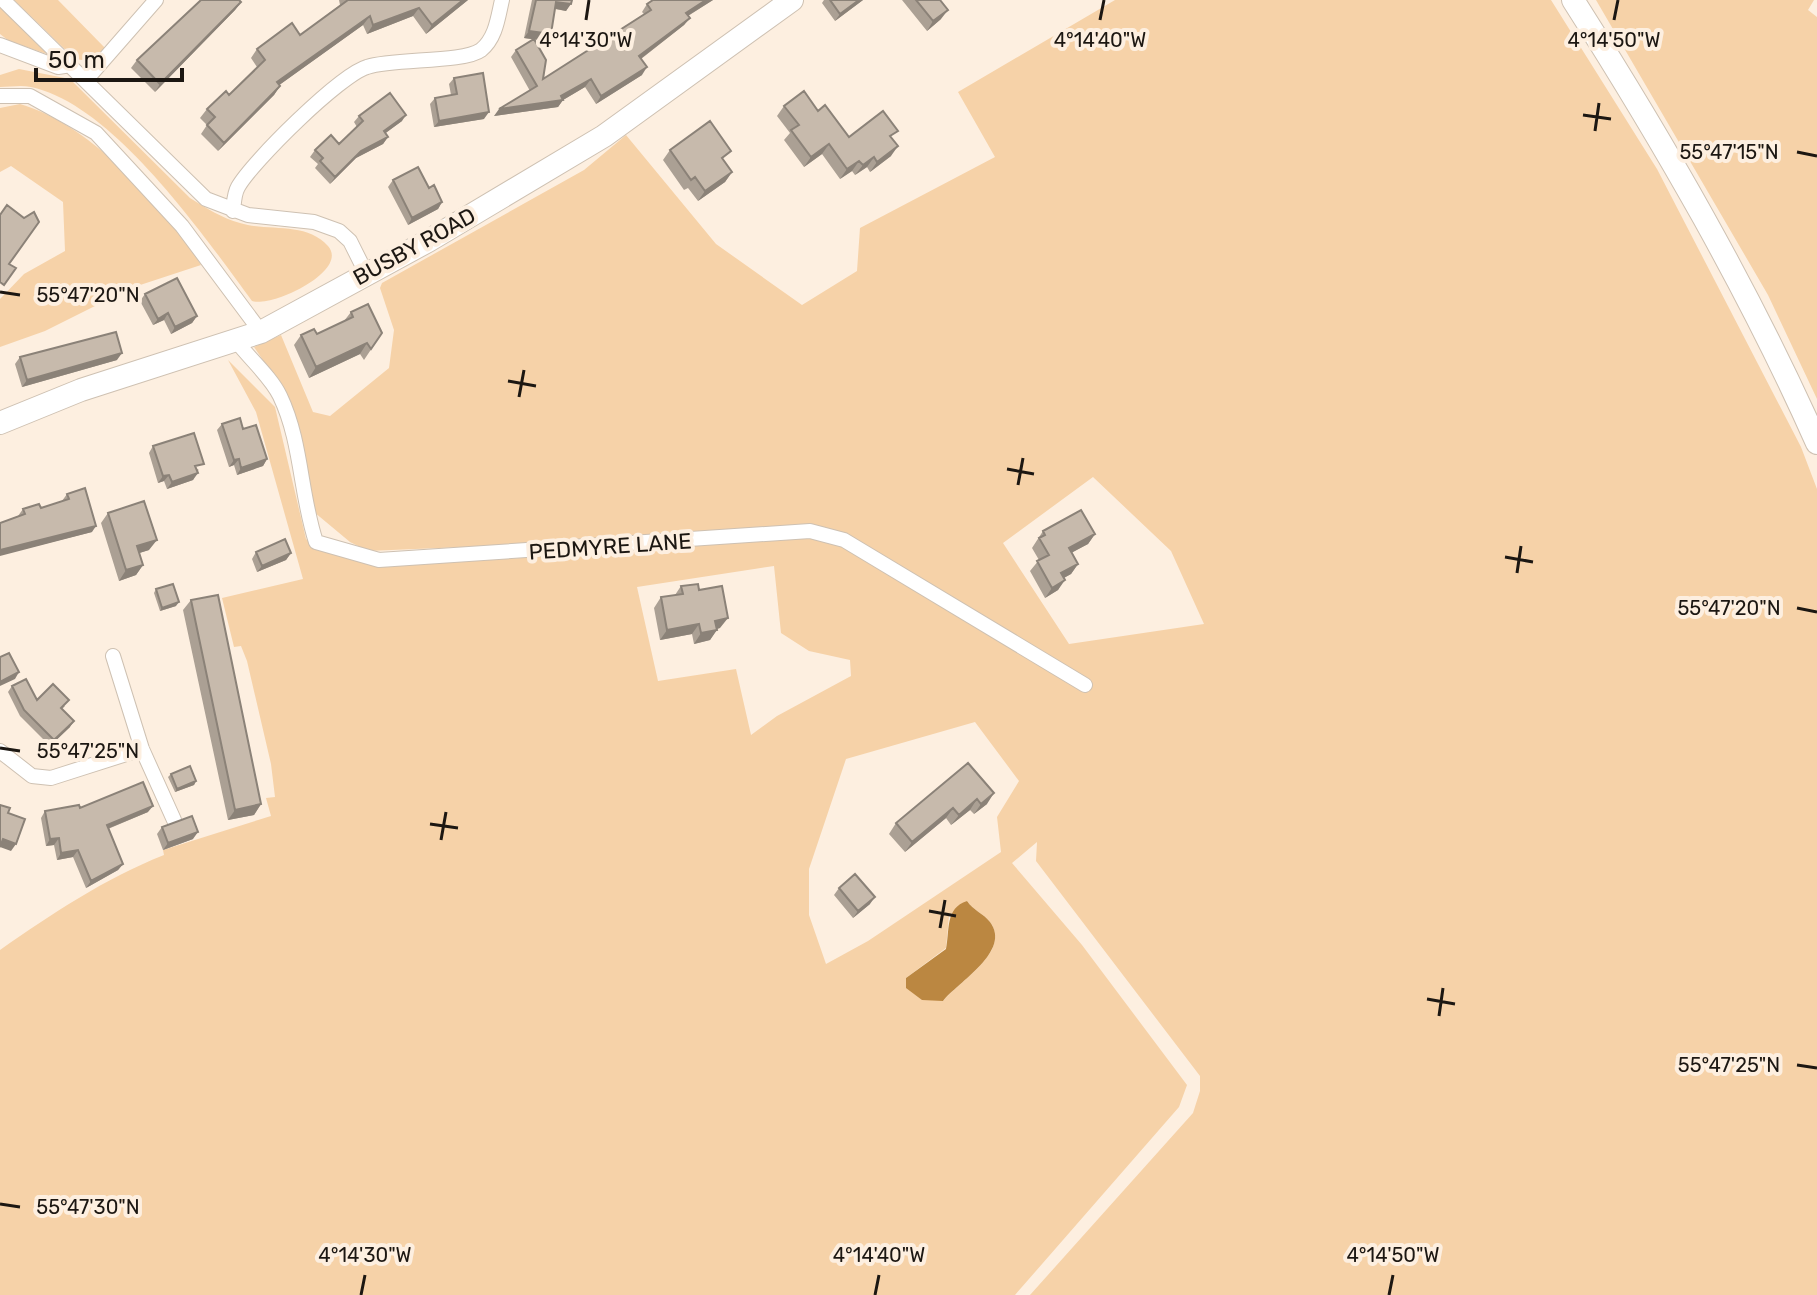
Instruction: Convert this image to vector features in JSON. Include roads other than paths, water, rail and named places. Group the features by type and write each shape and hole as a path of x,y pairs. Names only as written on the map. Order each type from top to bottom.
{"main road":[{"name":"BUSBY ROAD","path":"0,423 81,390 261,332 428,241 604,136 792,0"},
{"path":"1573,0 1659,137 1711,229 1773,344 1817,443"}],"street":[{"path":"3,0 206,199 233,211 314,222 339,231 350,241 366,273"},
{"path":"86,80 156,0"},
{"path":"233,211 236,190 246,174 317,102 364,67 423,57 463,57 480,51 495,30 502,0"},
{"path":"0,45 58,67 71,65"},
{"path":"0,96 30,96 96,133 182,226 261,332"},
{"name":"PEDMYRE LANE","path":"237,342 279,394 297,446 306,512 316,542 379,560 810,531 844,540 1085,685"},
{"path":"113,656 142,749 174,820"},
{"path":"0,751 32,776 51,778 142,749"}]}
